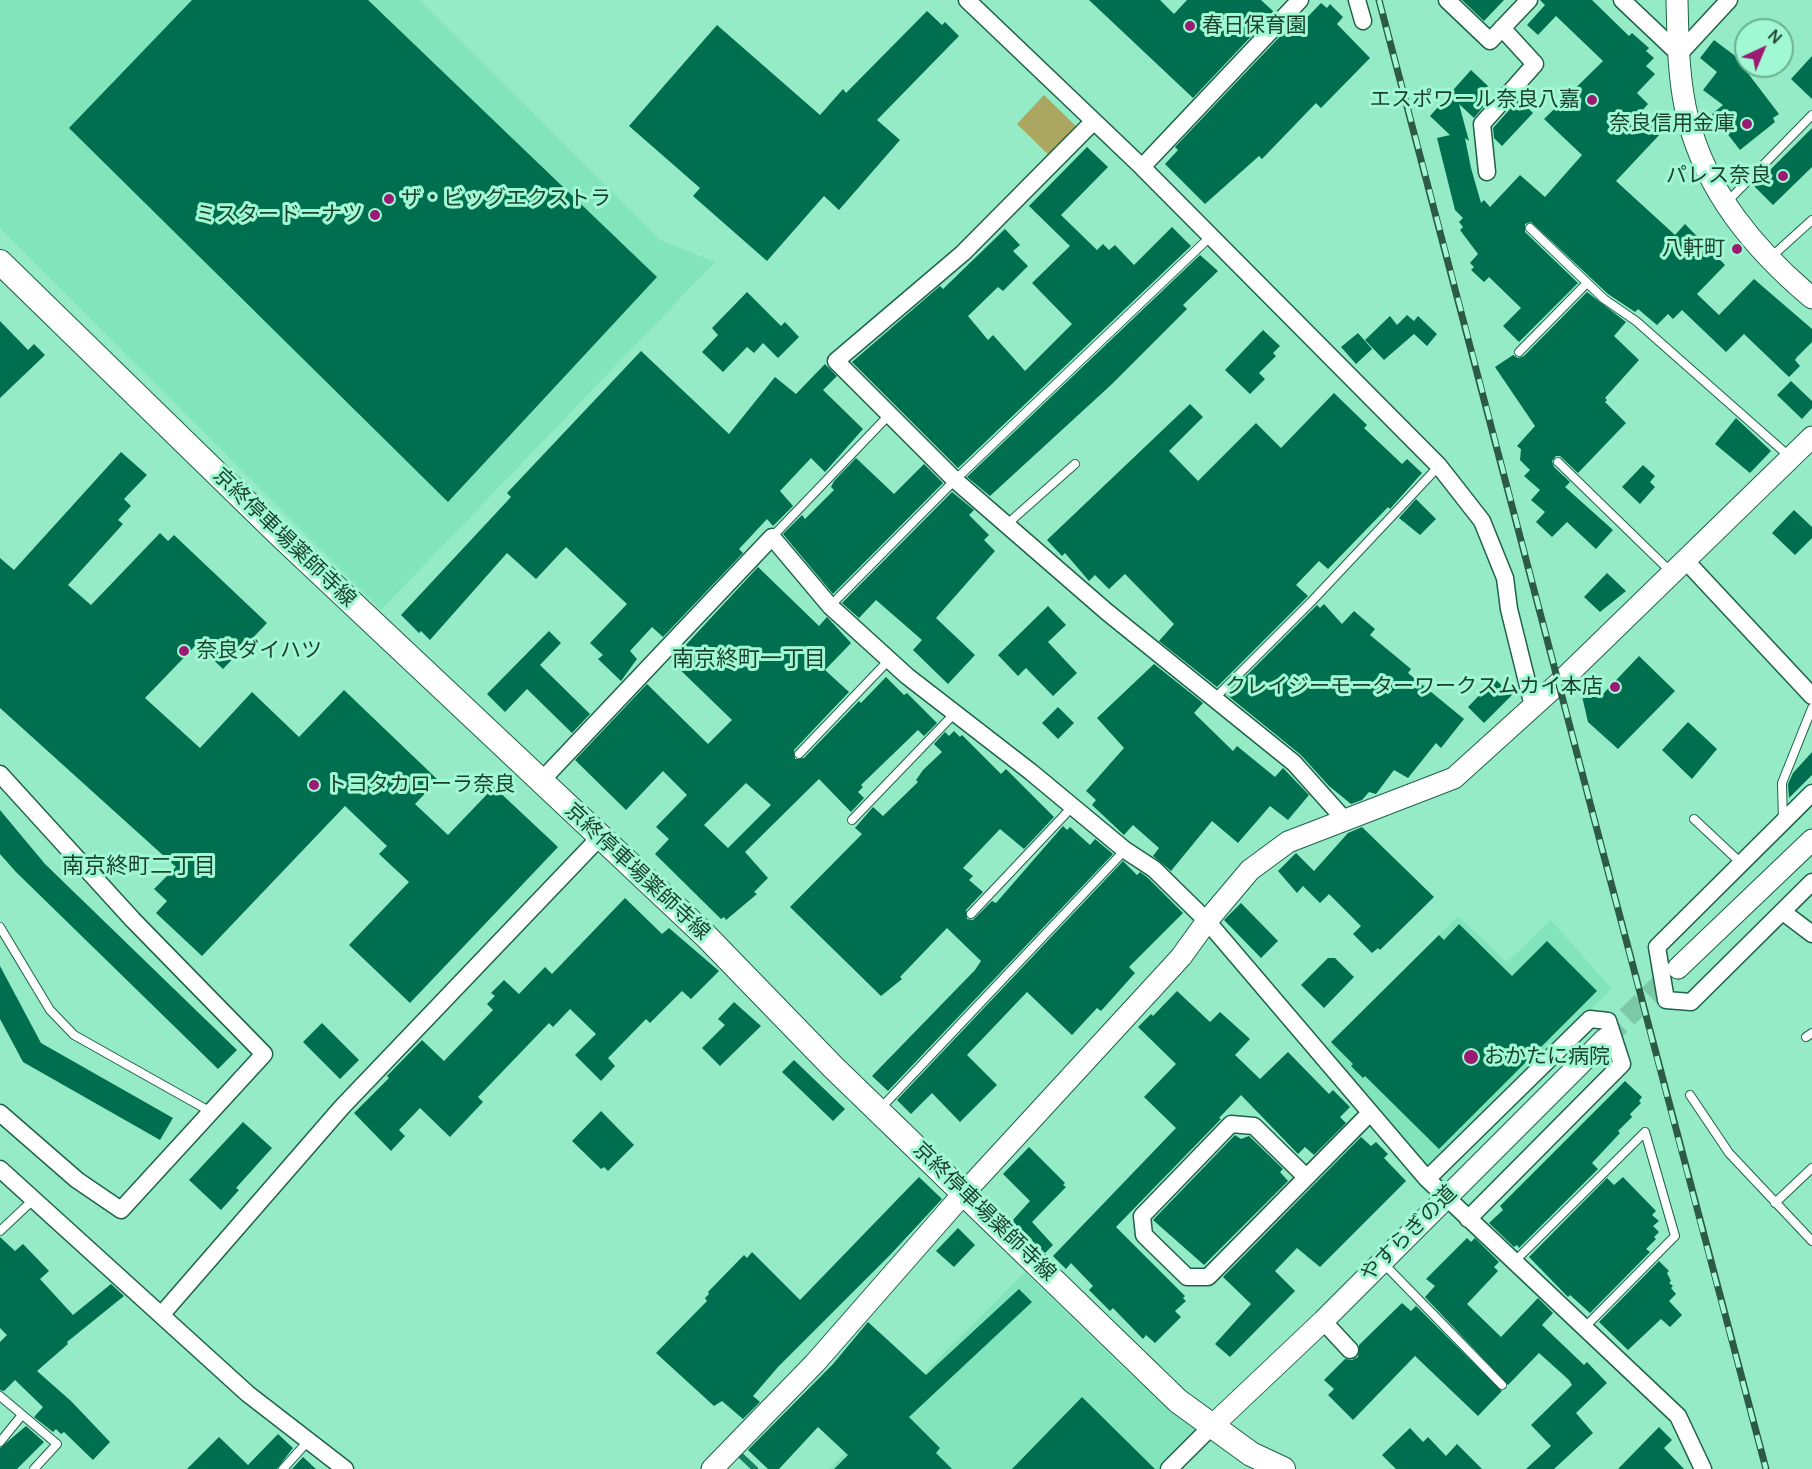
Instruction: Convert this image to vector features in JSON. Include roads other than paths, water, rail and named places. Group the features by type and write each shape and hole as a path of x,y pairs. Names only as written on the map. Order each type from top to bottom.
{"main road":[{"name":"京終停車場薬師寺線","path":"0,262 282,537 705,935 833,1067 1178,1401 1251,1454 1283,1469"}],"street":[{"path":"967,0 1142,168 1439,466 1482,521 1501,569 1533,706"},
{"path":"1357,0 1363,21"},
{"path":"1448,0 1490,41 1529,0"},
{"path":"1622,0 1679,54"},
{"path":"1677,0 1679,54 1688,118 1704,166 1744,232 1812,298"},
{"path":"1679,54 1730,0"},
{"path":"1142,168 1292,2"},
{"path":"1487,172 1482,124 1535,64 1502,28"},
{"path":"1093,122 963,253 836,361 955,480 1213,700 1294,763 1344,819"},
{"path":"712,1469 815,1363 964,1193 1181,957 1207,921 1251,870 1288,842 1454,778 1679,568 1812,437"},
{"path":"541,781 772,537 831,606 889,660 1125,850 1154,869 1207,921 1369,1114 1427,1179 1678,1416 1703,1469"},
{"path":"1679,568 1812,696"},
{"path":"0,774 133,920 264,1054 121,1210 77,1180 0,1113"},
{"path":"1812,794 1657,947 1666,1000 1691,1002 1812,882"},
{"path":"162,1314 342,1107 600,837"},
{"path":"1677,968 1812,840"},
{"path":"1782,912 1812,934"},
{"path":"1427,1179 1590,1019 1608,1021 1622,1064 1468,1219"},
{"name":"やすらぎの道","path":"1212,1426 1323,1321 1605,1039"},
{"path":"1306,1177 1254,1126 1231,1124 1142,1216 1144,1235 1187,1277 1208,1277 1369,1114"},
{"path":"0,1169 248,1394 345,1469"},
{"path":"1323,1321 1350,1350"},
{"path":"1169,1469 1212,1426"}],"lane":[{"path":"1725,204 1812,115"},
{"path":"1769,258 1812,220"},
{"path":"1530,228 1604,299 1636,321 1790,457"},
{"path":"831,606 955,480 1210,237"},
{"path":"1519,352 1587,283"},
{"path":"772,537 890,414"},
{"path":"1558,462 1679,568"},
{"path":"1006,525 1075,464"},
{"path":"1213,700 1312,601 1439,466"},
{"path":"799,754 889,660"},
{"path":"1783,822 1782,783 1812,708"},
{"path":"852,820 954,714"},
{"path":"971,914 1072,806"},
{"path":"1694,819 1741,864"},
{"path":"879,1110 1125,850"},
{"path":"0,927 50,1010 74,1035 211,1112"},
{"path":"1690,1095 1729,1153 1812,1241"},
{"path":"1514,1262 1645,1132 1675,1236 1584,1328"},
{"path":"1775,1203 1812,1168"},
{"path":"0,1231 34,1198"},
{"path":"1382,1262 1502,1385"},
{"path":"0,1396 57,1444 34,1469"},
{"path":"0,1442 21,1415"},
{"path":"283,1469 309,1440"}],"waterway":[{"path":"737,1452 755,1469"}],"tunnel":[{"path":"1605,1039 1675,970"}],"railway":[{"path":"1379,0 1766,1469"}],"place":[{"name":"春日保育園","path":"1190,26"},
{"name":"エスポワール奈良八嘉","path":"1592,100"},
{"name":"奈良信用金庫","path":"1747,124"},
{"name":"パレス奈良","path":"1783,176"},
{"name":"ザ・ビッグエクストラ","path":"389,199"},
{"name":"ミスタードーナツ","path":"375,215"},
{"name":"八軒町","path":"1737,249"},
{"name":"奈良ダイハツ","path":"184,651"},
{"name":"クレイジーモーターワークスムカイ本店","path":"1615,687"},
{"name":"トヨタカローラ奈良","path":"314,785"},
{"name":"おかたに病院","path":"1471,1057"}],"district":[{"name":"南京終町一丁目","path":"749,660"},
{"name":"南京終町二丁目","path":"139,867"}]}
